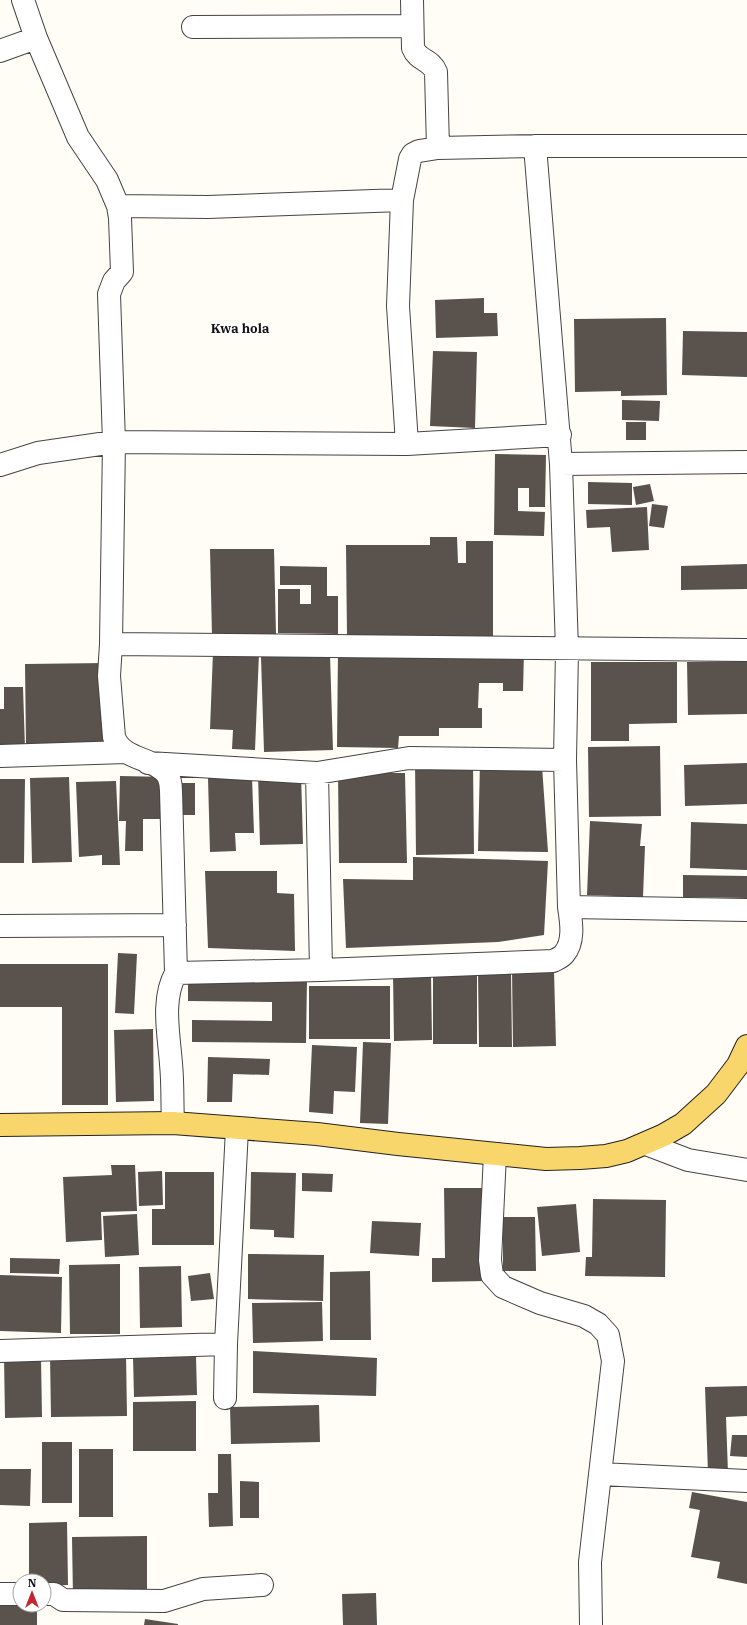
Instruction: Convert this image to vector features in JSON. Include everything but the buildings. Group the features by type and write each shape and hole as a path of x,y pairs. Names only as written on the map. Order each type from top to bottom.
{"main road":[{"path":"0,1125 173,1123 317,1134 546,1159 606,1156 627,1151 646,1144 664,1136 683,1124 716,1094 738,1065 747,1046"}],"street":[{"path":"22,0 36,38 78,136 107,180 118,206 120,218 122,272 121,275 114,281 109,294 114,442 111,644 109,676 114,737 116,743 126,752 163,770 168,777 172,791 176,973 171,981 168,995 167,1033 172,1064 173,1123"},
{"path":"412,0 413,48 416,54 433,65 436,72 438,148"},
{"path":"192,27 412,26"},
{"path":"0,51 36,38"},
{"path":"176,973 321,970 553,961 564,955 570,940 572,926 569,907 565,760 567,650 560,435 535,146"},
{"path":"407,444 398,306 402,200 410,159 413,154 419,151 438,148 535,146 747,146"},
{"path":"118,206 208,207 402,200"},
{"path":"0,465 38,452 114,442 407,444 560,435"},
{"path":"561,464 747,462"},
{"path":"111,644 567,650 747,650"},
{"path":"0,756 126,752"},
{"path":"148,762 317,773 409,758 565,760"},
{"path":"317,773 321,970"},
{"path":"569,907 747,910"},
{"path":"0,926 175,925"},
{"path":"225,1398 226,1344 237,1129"},
{"path":"646,1144 688,1160 747,1170"},
{"path":"495,1154 490,1260 492,1275 503,1287 540,1303 584,1316 598,1324 608,1335 613,1361 590,1562 591,1625"},
{"path":"0,1351 226,1344"},
{"path":"600,1474 747,1481"},
{"path":"52,1594 63,1600 164,1601 204,1589 262,1585"},
{"path":"0,1594 12,1594"}],"district":[{"name":"Kwa hola","path":"240,328"}]}
